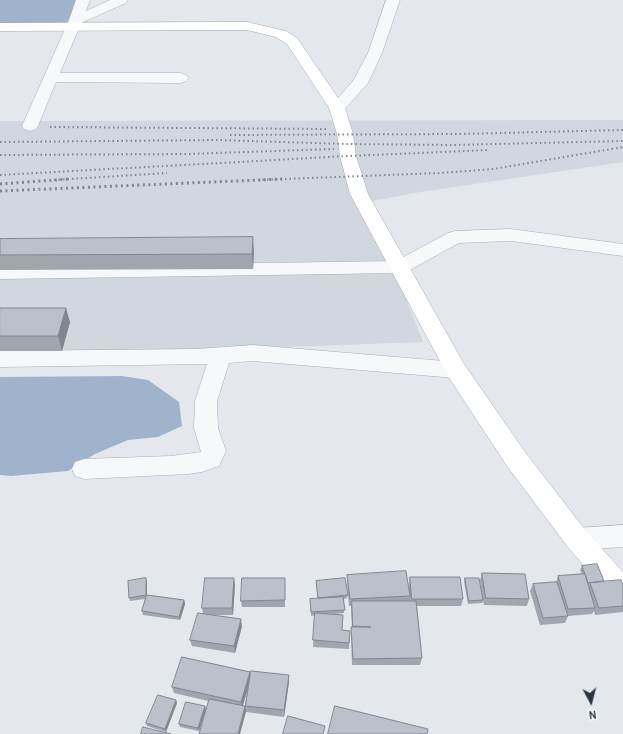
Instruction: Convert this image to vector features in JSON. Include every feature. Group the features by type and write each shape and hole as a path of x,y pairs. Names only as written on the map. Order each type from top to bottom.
{"main road":[{"path":"0,27 74,24 247,26 281,34 292,41 337,108 345,134 348,156 359,194 456,370 516,459 577,539 623,591"}],"street":[{"path":"74,24 120,0"},
{"path":"337,108 360,83 377,47 393,0"},
{"path":"30,126 74,24 81,1"},
{"path":"51,77 181,78"},
{"path":"0,273 399,267 455,237 472,236 511,235 623,250"},
{"path":"0,359 221,355 253,352 456,370"},
{"path":"84,469 176,466 201,463 210,459 214,451 206,428 206,401 221,355"},
{"path":"577,539 623,536"}],"shaded area":[{"path":"623,120 623,162 414,193 368,202 423,342 229,349 0,360 0,121"}],"water":[{"path":"0,0 75,0 77,9 73,21 41,25 0,26"},
{"path":"122,376 148,380 179,402 182,426 158,437 128,440 95,454 68,471 11,476 0,475 0,377"}],"building":[{"path":"253,237 252,254 0,255 0,239"},
{"path":"0,308 66,308 58,336 0,336"},
{"path":"597,564 604,581 588,583 582,566"},
{"path":"406,571 410,596 350,599 347,575"},
{"path":"482,573 525,574 529,599 486,598"},
{"path":"585,574 595,608 568,609 558,576"},
{"path":"410,577 460,577 463,599 412,599"},
{"path":"146,578 146,595 129,598 128,581"},
{"path":"205,578 234,578 232,608 202,608"},
{"path":"242,578 285,578 285,600 241,601"},
{"path":"345,578 348,595 318,598 316,581"},
{"path":"465,578 479,578 483,600 469,601"},
{"path":"621,580 623,585 623,606 599,608 590,583"},
{"path":"557,582 568,616 543,618 533,584"},
{"path":"147,595 184,600 179,617 142,611"},
{"path":"343,597 345,610 311,612 310,599"},
{"path":"352,601 416,601 422,658 353,659 351,627 371,627 353,626"},
{"path":"198,613 241,619 234,646 190,640"},
{"path":"315,613 343,615 342,630 350,631 349,643 313,640"},
{"path":"182,657 250,672 241,702 172,687"},
{"path":"251,671 289,675 284,710 245,706"},
{"path":"158,695 176,700 165,729 146,723"},
{"path":"209,699 245,706 238,734 199,734"},
{"path":"186,702 205,706 198,728 179,724"},
{"path":"335,706 428,729 427,734 328,734"},
{"path":"288,716 325,726 323,734 283,734"},
{"path":"143,727 171,734 141,734"}],"railway":[{"path":"50,127 326,129"},
{"path":"230,135 459,134 623,130"},
{"path":"0,142 218,140 347,144 452,145 623,141"},
{"path":"273,179 440,173 493,169 623,147"},
{"path":"0,155 187,154 334,149"},
{"path":"0,175 348,156 489,150"},
{"path":"62,179 167,173"},
{"path":"0,184 62,179"},
{"path":"54,180 62,179"},
{"path":"62,179 69,179"},
{"path":"0,191 273,179"},
{"path":"258,180 273,179"},
{"path":"273,179 283,179"}]}
